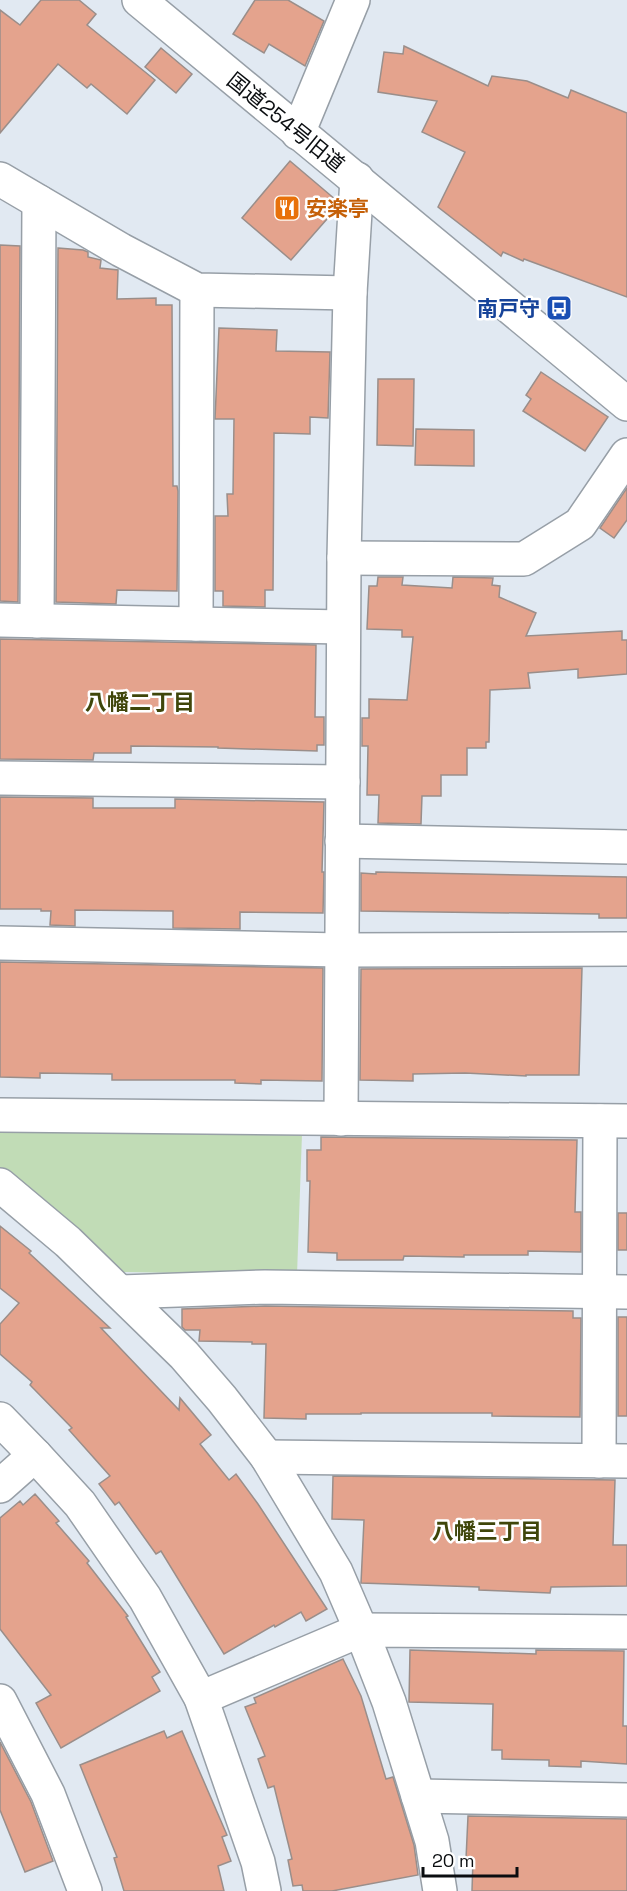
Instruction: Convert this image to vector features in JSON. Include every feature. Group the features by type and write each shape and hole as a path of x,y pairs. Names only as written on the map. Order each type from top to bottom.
{"street":[{"name":"国道254号旧道","path":"139,0 627,404"},
{"path":"298,133 353,0"},
{"path":"0,179 121,250 197,290 350,293"},
{"path":"340,1119 344,558 350,293 357,179"},
{"path":"37,621 39,202"},
{"path":"196,624 197,290"},
{"path":"344,558 524,559 580,524 627,455"},
{"path":"0,620 343,627"},
{"path":"0,778 343,782"},
{"path":"342,842 627,847"},
{"path":"0,943 341,950 627,949"},
{"path":"0,1115 613,1121 613,1461 267,1457"},
{"path":"0,1185 48,1224 184,1354 267,1457 336,1572 361,1630 389,1702 432,1841 440,1891"},
{"path":"120,1292 265,1287 614,1292"},
{"path":"0,1419 80,1504 145,1598 201,1698 258,1862 264,1891"},
{"path":"0,1486 36,1455"},
{"path":"201,1698 361,1630 627,1632"},
{"path":"0,1701 48,1794 85,1891"},
{"path":"418,1796 627,1800"}],"green space":[{"path":"0,1129 302,1134 297,1275 123,1272 110,1265 0,1168"}],"building":[{"path":"41,0 79,0 96,14 87,25 155,80 127,114 91,84 87,88 58,64 0,133 0,10 20,25"},
{"path":"255,0 288,0 324,21 305,66 269,44 264,53 233,34"},
{"path":"404,46 488,86 492,76 527,81 568,98 571,90 627,113 627,297 503,252 501,256 438,207 465,152 422,132 437,101 378,92 384,52 403,54"},
{"path":"161,48 192,74 176,93 145,67"},
{"path":"290,161 336,200 323,215 327,219 291,260 242,218"},
{"path":"0,245 20,246 18,602 0,601"},
{"path":"58,248 83,250 88,252 88,257 101,260 100,268 118,270 117,299 156,298 156,305 172,305 173,486 177,486 178,491 177,591 117,590 116,604 56,602"},
{"path":"219,328 277,330 276,351 330,352 328,418 310,417 310,434 274,433 273,590 265,590 265,607 223,606 223,591 215,591 215,516 228,516 227,494 233,494 234,419 215,419"},
{"path":"541,372 608,417 585,451 523,411 531,399 526,395"},
{"path":"378,379 414,379 413,446 377,445"},
{"path":"416,429 474,430 474,466 415,465"},
{"path":"627,488 627,520 614,538 600,528"},
{"path":"378,577 403,577 402,585 452,588 453,577 493,578 492,585 500,586 499,597 536,613 526,636 622,631 622,640 627,640 627,674 578,678 578,669 528,673 530,688 490,690 489,742 486,742 486,748 467,748 467,775 441,775 441,796 422,796 421,824 378,823 379,795 367,795 368,746 362,746 362,718 369,718 369,699 407,700 413,637 402,637 402,630 367,629 369,586 377,586"},
{"path":"0,639 316,645 315,717 324,717 324,745 317,745 317,751 131,746 131,753 94,753 93,760 0,759"},
{"path":"0,797 93,798 93,808 175,808 175,799 324,802 323,913 240,912 240,929 173,928 173,911 75,910 75,926 50,925 51,911 0,909"},
{"path":"376,872 627,877 627,918 599,918 599,914 361,911 361,873 376,874"},
{"path":"0,962 323,968 322,1081 261,1080 261,1084 235,1083 235,1080 112,1080 112,1074 40,1073 40,1078 0,1077"},
{"path":"582,968 579,1075 413,1074 413,1081 360,1080 361,969"},
{"path":"321,1137 577,1140 575,1212 581,1212 581,1252 528,1251 528,1255 404,1256 403,1260 337,1260 337,1253 308,1252 310,1181 307,1181 307,1150 321,1150"},
{"path":"618,1213 627,1213 627,1250 618,1250"},
{"path":"0,1226 31,1251 29,1253 110,1328 101,1328 179,1410 180,1398 211,1435 200,1444 229,1480 236,1474 327,1609 306,1621 301,1612 224,1654 161,1551 156,1554 119,1502 115,1505 99,1484 110,1476 69,1430 72,1428 30,1385 32,1382 0,1354 0,1324 19,1303 0,1288"},
{"path":"265,1306 573,1311 573,1318 581,1318 580,1417 492,1416 492,1413 361,1413 306,1414 306,1419 264,1418 266,1344 199,1341 200,1330 185,1330 182,1327 182,1309"},
{"path":"618,1317 627,1317 627,1416 618,1416"},
{"path":"333,1476 615,1480 613,1545 627,1545 627,1586 551,1587 550,1593 479,1590 479,1587 361,1583 364,1520 332,1519"},
{"path":"35,1494 59,1521 56,1523 89,1561 87,1563 128,1616 126,1617 160,1672 152,1677 160,1691 61,1748 36,1703 51,1695 0,1629 0,1518 20,1501 23,1505"},
{"path":"410,1650 536,1654 536,1650 624,1651 623,1726 627,1726 627,1764 581,1761 581,1767 549,1766 549,1760 502,1759 502,1750 492,1750 493,1704 409,1702"},
{"path":"343,1659 361,1696 386,1779 393,1777 414,1845 418,1875 332,1891 303,1891 302,1885 293,1886 288,1860 292,1859 274,1786 268,1788 258,1759 265,1756 245,1707 256,1703 254,1698"},
{"path":"164,1731 167,1738 182,1731 227,1835 222,1837 231,1861 218,1866 224,1891 124,1891 114,1858 117,1857 80,1765"},
{"path":"0,1742 31,1802 53,1861 25,1872 0,1810"},
{"path":"468,1816 627,1819 627,1891 472,1891 473,1859 466,1859"}],"place":[{"name":"安楽亭","path":"287,208"},
{"name":"南戸守","path":"559,308"}],"district":[{"name":"八幡二丁目","path":"140,702"},
{"name":"八幡三丁目","path":"487,1531"}]}
